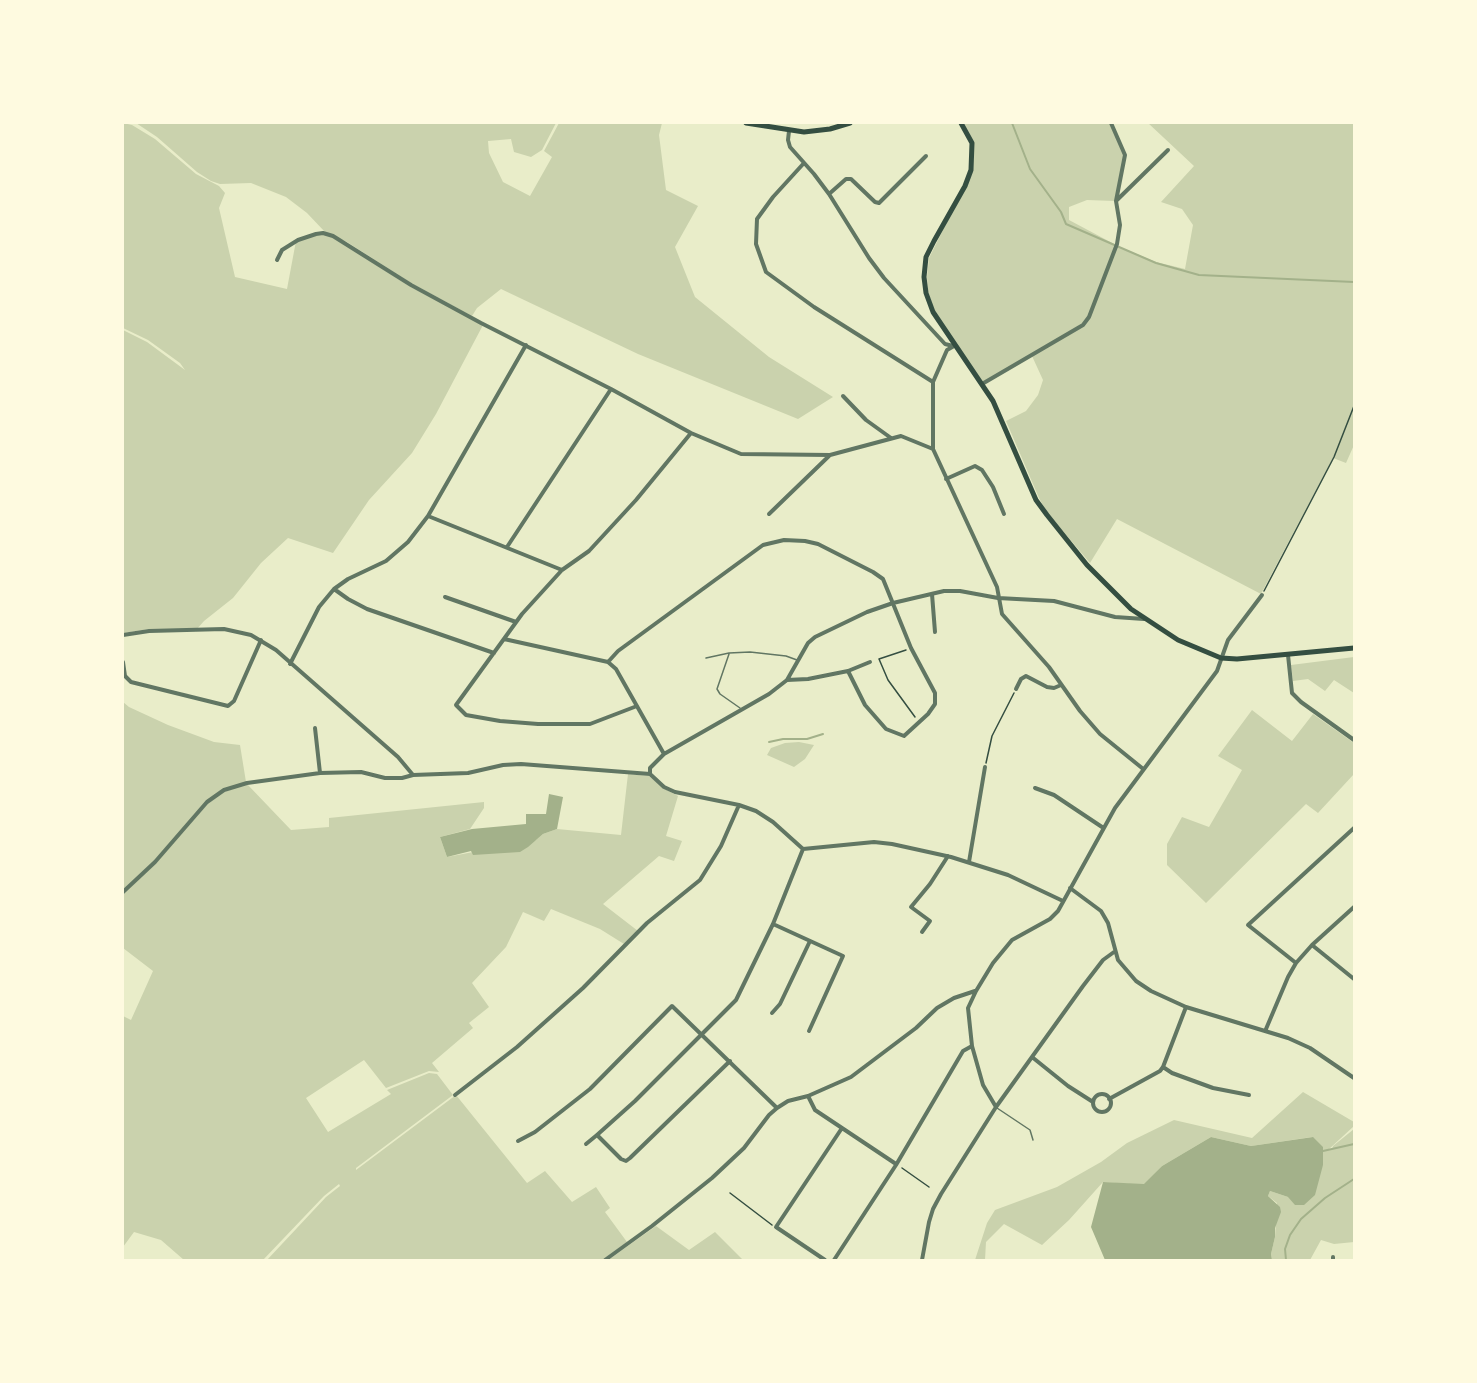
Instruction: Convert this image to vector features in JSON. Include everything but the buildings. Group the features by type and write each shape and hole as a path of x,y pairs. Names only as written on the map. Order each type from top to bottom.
{"main road":[{"path":"746,123 804,132 830,129 850,123"},
{"path":"961,123 972,143 971,170 965,186 926,257 924,277 926,292 933,312 1003,421 1036,500 1044,512 1093,571 1131,609 1178,640 1221,658 1252,659 1354,648"}],"street":[{"path":"981,384 1083,325 1094,307 1116,246 1120,225 1116,201 1125,155 1111,123"},
{"path":"789,131 790,147 829,194 862,249 884,278 945,344 954,346"},
{"path":"1116,201 1168,150"},
{"path":"829,194 846,178 851,178 875,202 879,203 926,156"},
{"path":"804,163 773,197 757,219 756,244 766,272 814,307 933,382"},
{"path":"277,260 282,250 298,240 323,233 333,236 411,285 691,433 741,454 830,455 901,436 933,449"},
{"path":"290,664 319,607 334,590 348,579 386,561 408,542 428,516 526,345"},
{"path":"954,346 947,350 933,382 933,449 997,587 1002,614 1049,667 1080,711 1100,734 1142,768"},
{"path":"507,547 611,389"},
{"path":"843,396 866,420 891,438"},
{"path":"638,706 590,724 538,724 466,715 456,705 516,622 562,570 589,551 636,500 691,433"},
{"path":"769,514 830,455"},
{"path":"946,479 975,466 982,470 993,487 1004,514"},
{"path":"428,516 562,570"},
{"path":"608,662 618,651 764,545 784,540 818,544 883,579 911,648 935,693 935,704 928,714 904,736 886,729 865,705 848,671"},
{"path":"334,590 367,609 494,652"},
{"path":"650,774 650,768 664,754 769,694 787,680 808,643 815,637 850,619 893,603 944,591 960,591 998,598 1054,601 1115,616 1144,619"},
{"path":"932,594 935,632"},
{"path":"996,1107 983,1085 972,1046 968,1008 976,991 993,963 1012,940 1050,919 1063,901 1102,827 1142,768 1217,671 1228,639 1262,595"},
{"path":"446,597 516,622"},
{"path":"123,635 149,631 224,629 239,631 261,640 276,650 398,757 413,775"},
{"path":"504,639 608,662 616,669 664,754"},
{"path":"123,662 124,676 131,682 228,706 234,701 261,640"},
{"path":"1288,655 1292,693 1354,740"},
{"path":"787,680 808,679 848,671 870,662"},
{"path":"1016,689 1021,679 1026,676 1047,687 1061,686"},
{"path":"315,728 320,772"},
{"path":"123,892 155,862 207,802 224,790 247,783 320,772 361,772 386,778 402,778 413,775 468,773 503,765 521,764 650,774 664,787 675,792 739,805 756,811 773,822 803,849 874,842 948,856 1019,879 1063,901"},
{"path":"969,862 985,768"},
{"path":"1035,788 1054,795 1102,827"},
{"path":"455,1095 517,1047 583,988 647,923 700,880 721,846 739,805"},
{"path":"1296,963 1248,925 1354,828"},
{"path":"586,1144 635,1101 736,1000 773,924 803,849"},
{"path":"922,932 930,921 911,907 930,884 948,856"},
{"path":"1070,888 1101,911 1108,923 1118,960 1137,981 1151,991 1186,1006 1266,1029 1310,1048 1354,1078"},
{"path":"1266,1029 1296,963 1312,945 1354,908"},
{"path":"773,924 843,956 809,1031"},
{"path":"772,1013 780,1004 810,941"},
{"path":"1312,945 1354,979"},
{"path":"922,1260 933,1209 996,1107 1103,960 1114,952"},
{"path":"604,1260 652,1226 712,1178 744,1148 777,1108 788,1101 808,1096 851,1077 916,1028 937,1008 954,998 976,991"},
{"path":"518,1141 535,1132 591,1089 672,1006 777,1108"},
{"path":"1109,1099 1160,1071 1186,1006"},
{"path":"834,1260 896,1165 963,1051 972,1046"},
{"path":"1032,1057 1068,1086 1093,1102 1096,1110 1104,1112 1110,1106 1109,1099"},
{"path":"597,1135 621,1159 626,1161 730,1061"},
{"path":"1163,1067 1213,1088 1249,1095"},
{"path":"1093,1102 1096,1096 1102,1095 1109,1099"},
{"path":"808,1096 815,1110 896,1165"},
{"path":"825,1260 776,1227 842,1128"}],"lane":[{"path":"706,658 729,653 750,652 786,656 797,660"},
{"path":"729,653 717,689 720,694 742,709"},
{"path":"996,1107 1030,1131 1033,1140"}],"path":[{"path":"1262,595 1334,458 1354,406"},
{"path":"911,648 879,659 888,680 920,722"},
{"path":"985,768 992,736 1016,689"},
{"path":"896,1165 929,1186"},
{"path":"730,1193 776,1227"}],"shaded area":[{"path":"123,123 132,125 155,139 196,174 219,186 225,193 219,208 235,277 287,289 296,241 323,234 333,237 409,286 483,325 436,414 412,453 369,500 333,553 288,538 261,563 233,598 197,629 149,629 123,633 123,330 147,342 185,370 180,363 148,340 123,328"},
{"path":"136,123 556,123 542,150 531,157 514,152 511,139 488,141 489,153 503,182 530,196 552,157 544,151 559,123 662,123 659,135 666,190 698,206 675,247 695,297 769,357 833,397 798,419 638,354 501,289 477,308 472,316 411,283 347,242 325,232 307,213 286,197 251,183 220,184 211,181"},
{"path":"964,123 1110,123 1124,155 1115,201 1087,200 1069,207 1069,220 1116,245 1088,317 1082,324 983,382 935,312 928,292 929,258 973,170 974,142"},
{"path":"1148,123 1354,123 1354,445 1346,463 1333,458 1261,594 1117,519 1090,563 1046,511 1006,421 1026,411 1038,395 1043,380 1032,356 1090,318 1117,246 1156,262 1185,269 1193,225 1182,209 1161,202 1194,166"},
{"path":"1354,657 1354,693 1334,680 1325,691 1308,679 1293,681 1291,665"},
{"path":"123,702 168,725 214,742 240,745 246,782 223,789 206,802 154,861 123,890"},
{"path":"1252,710 1292,741 1313,714 1354,743 1354,774 1318,813 1306,804 1206,903 1167,865 1167,844 1182,817 1209,827 1242,770 1218,756"},
{"path":"799,742 814,745 805,759 794,767 767,755 771,748 785,743"},
{"path":"628,774 649,776 663,788 678,796 666,836 682,841 674,861 659,856 603,904 638,931 624,944 600,929 551,909 544,921 523,912 506,947 472,983 489,1007 469,1023 473,1028 432,1063 439,1072 429,1071 386,1088 364,1060 306,1098 328,1132 391,1094 387,1090 429,1073 437,1074 453,1095 356,1170 456,1095 527,1183 545,1171 572,1202 596,1187 610,1208 605,1212 627,1242 602,1260 267,1260 326,1197 340,1186 339,1184 324,1196 263,1260 184,1260 161,1240 134,1232 123,1247 123,1016 131,1020 153,971 123,948 123,894 156,863 208,803 224,792 247,784 291,830 329,827 329,818 484,802 484,808 470,829 440,837 447,857 536,840 543,834 557,829 621,835"},
{"path":"549,794 563,797 557,829 543,834 520,852 473,855 471,851 447,857 440,837 472,829 526,824 526,814 546,814"},
{"path":"1303,1092 1354,1122 1354,1126 1328,1150 1354,1129 1354,1242 1334,1244 1321,1240 1310,1260 1272,1260 1277,1203 1268,1196 1270,1191 1288,1197 1323,1165 1323,1148 1312,1137 1251,1146 1211,1137 1162,1166 1144,1185 1103,1182 1069,1220 1042,1245 1004,1224 986,1242 985,1260 975,1260 987,1223 995,1210 1057,1187 1101,1162 1127,1143 1174,1120 1252,1138"},
{"path":"1211,1137 1251,1146 1313,1137 1323,1147 1323,1165 1315,1195 1304,1205 1295,1205 1288,1197 1270,1191 1268,1196 1280,1207 1281,1212 1275,1228 1272,1260 1105,1260 1091,1227 1103,1182 1144,1184 1162,1166"},
{"path":"656,1226 689,1250 715,1232 743,1260 608,1260"}],"waterway":[{"path":"1012,123 1030,169 1061,212 1066,224 1156,263 1199,275 1354,282"},
{"path":"769,742 783,739 807,739 823,734"},
{"path":"1323,1151 1354,1144"},
{"path":"1286,1260 1285,1249 1290,1235 1301,1219 1325,1198 1354,1179"}]}
